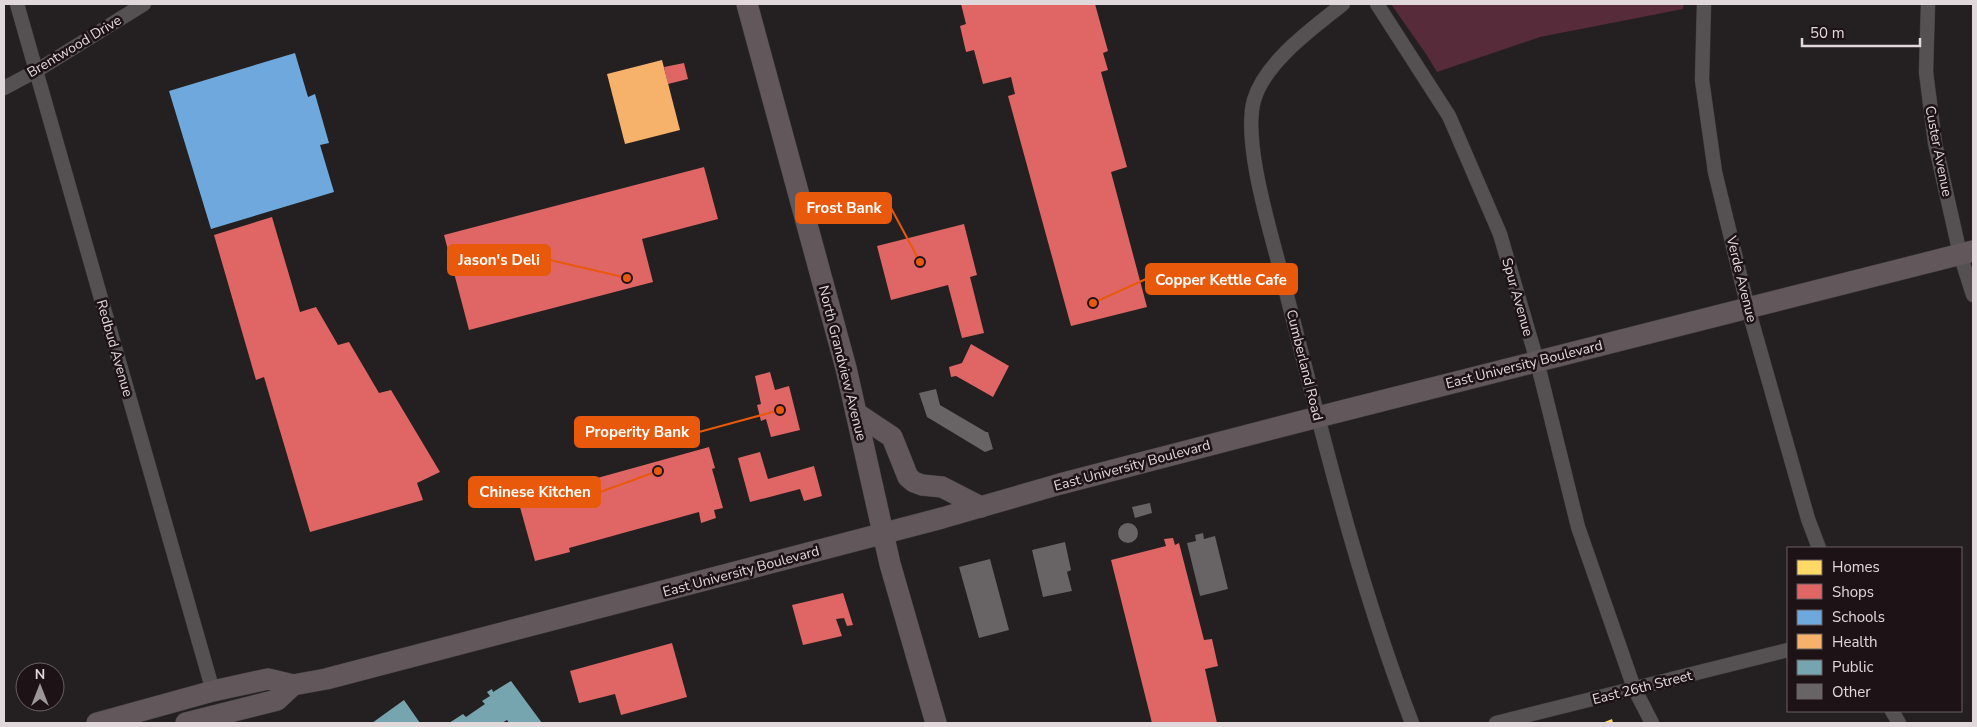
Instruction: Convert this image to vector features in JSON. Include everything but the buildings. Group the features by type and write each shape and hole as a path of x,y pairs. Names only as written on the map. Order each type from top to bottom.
{"main road":[{"name":"North Grandview Avenue","path":"748,4 841,349 882,534 936,723"},
{"name":"East University Boulevard","path":"97,723 213,691 268,679 292,685 326,679 882,534 1060,484 1967,252"},
{"path":"856,413 892,437 908,477 914,482 922,486 942,487 981,507"},
{"path":"186,723 277,700 292,685"}],"street":[{"name":"Redbud Avenue","path":"17,4 213,691"},
{"name":"Brentwood Drive","path":"4,88 36,71 144,4"},
{"name":"Cumberland Road","path":"1342,4 1293,46 1275,65 1259,88 1252,111 1252,140 1258,176 1318,417 1368,596 1412,723"},
{"name":"Spur Avenue","path":"1377,4 1449,116 1500,234 1537,361 1578,527 1634,688 1652,723"},
{"name":"Verde Avenue","path":"1704,4 1702,80 1715,172 1748,308 1808,519 1819,547"},
{"name":"Custer Avenue","path":"1928,4 1927,81 1935,143 1967,252 1973,295"},
{"name":"East 26th Street","path":"1496,723 1787,650"},
{"path":"1893,712 1899,723"}],"shaded area":[{"path":"1391,4 1684,4 1683,9 1540,37 1437,72"}],"place":[{"name":"Frost Bank","path":"920,262"},
{"name":"Jason's Deli","path":"627,278"},
{"name":"Copper Kettle Cafe","path":"1093,303"},
{"name":"Properity Bank","path":"780,410"},
{"name":"Chinese Kitchen","path":"658,471"}]}
